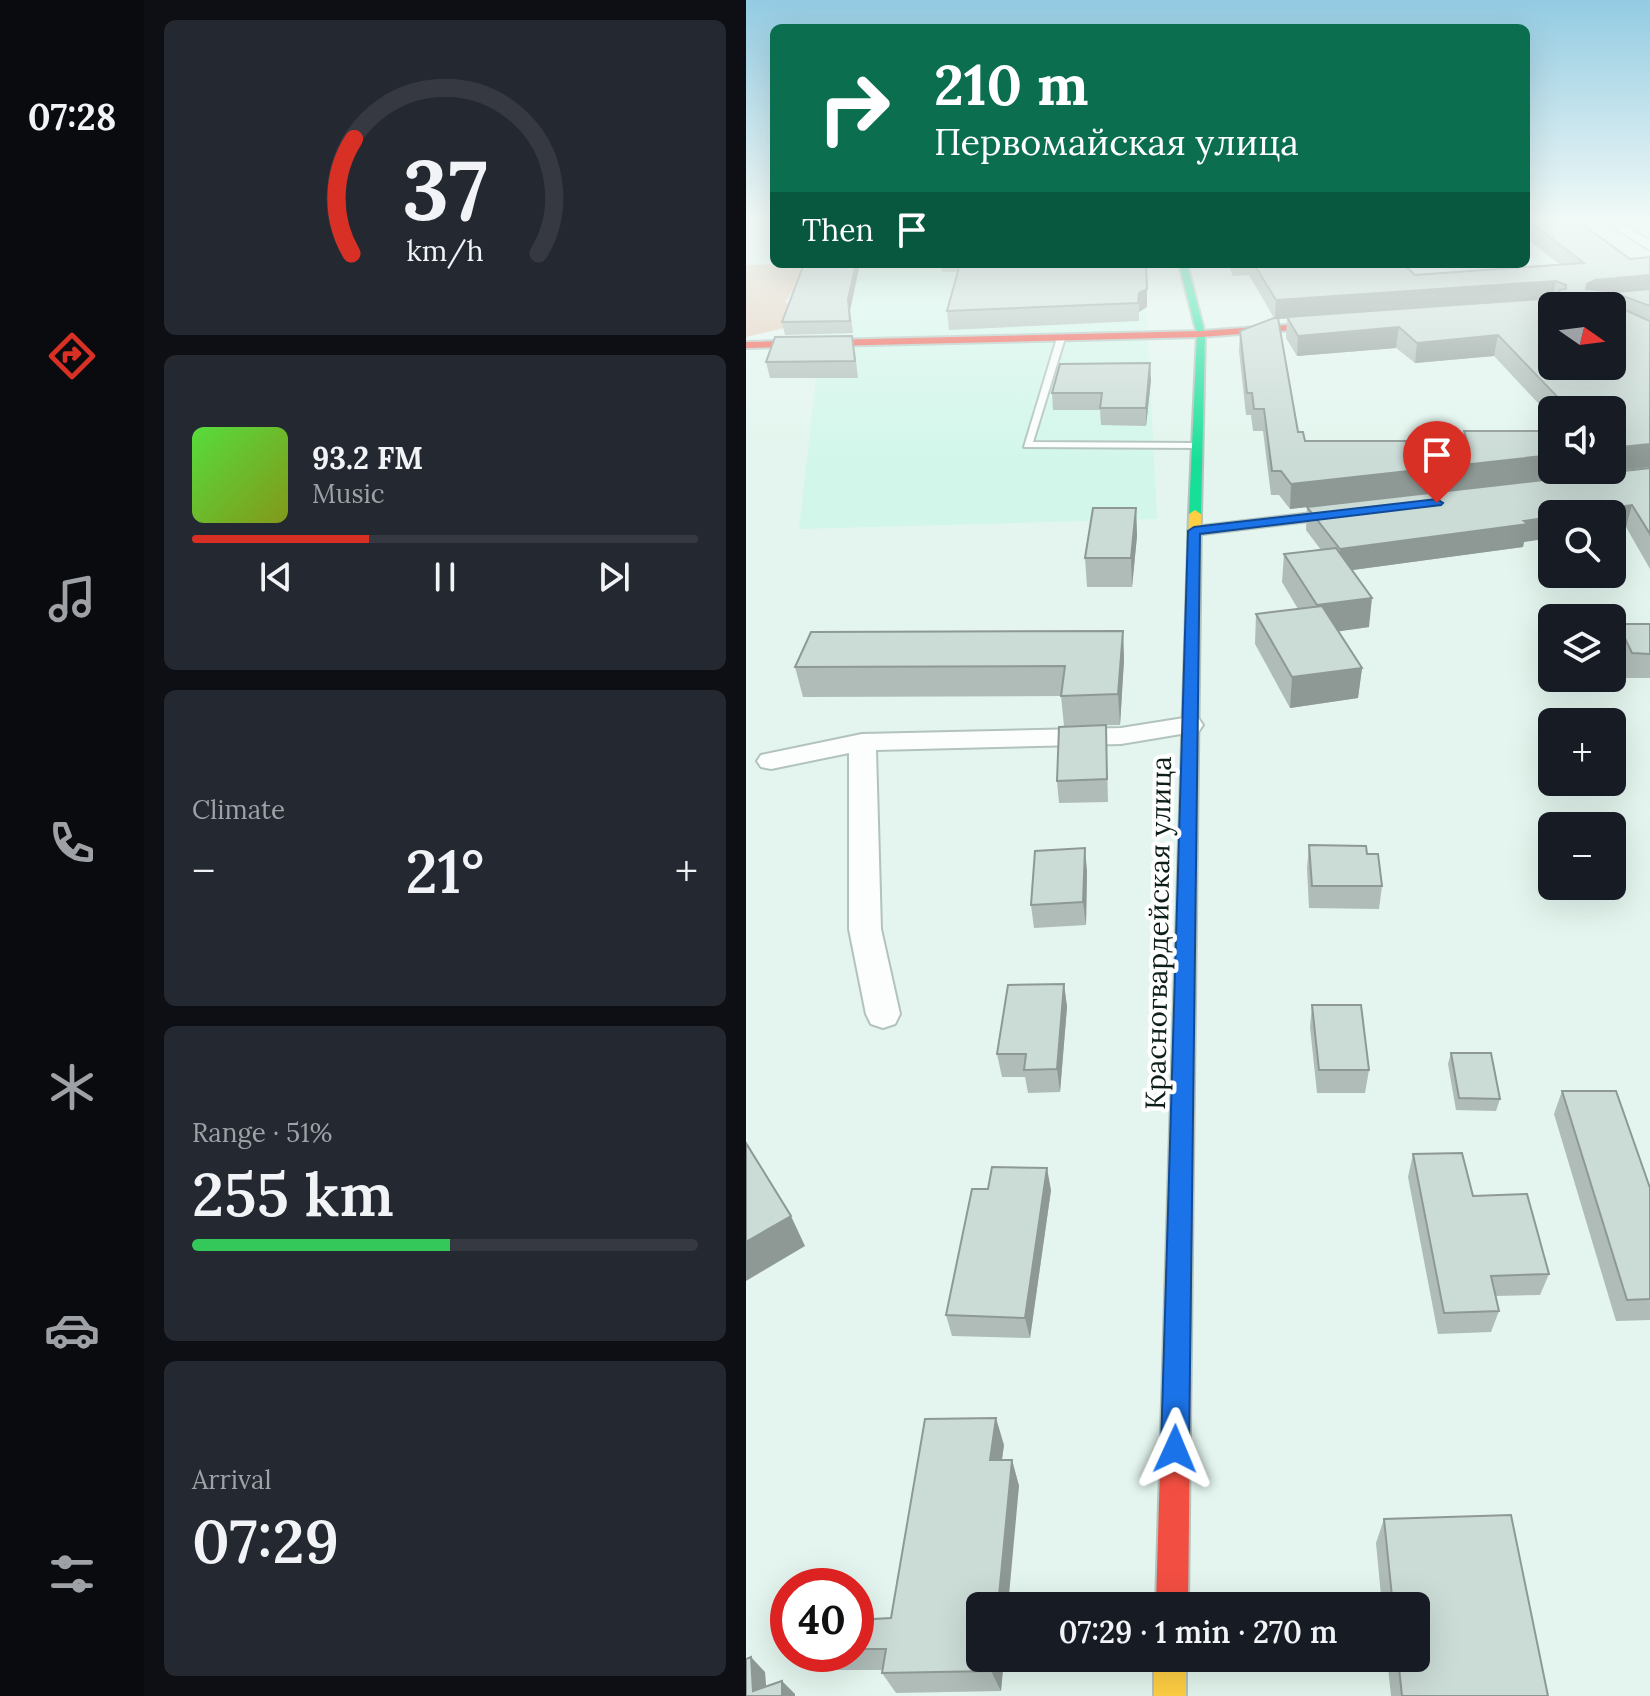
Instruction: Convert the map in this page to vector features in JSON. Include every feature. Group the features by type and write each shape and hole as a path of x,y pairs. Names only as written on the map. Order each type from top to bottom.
{"street":[{"name":"Красногвардейская улица","path":"1172,1592 1194,531 1201,334 1193,301"},
{"path":"746,345 1201,334 1361,323"},
{"path":"1194,531 1383,509"},
{"path":"771,761 862,742 1121,736 1190,725"},
{"path":"862,742 865,929 883,1014"},
{"path":"1170,1672 1170,1696"}],"lane":[{"path":"1061,338 1027,445 1197,446"}],"shaded area":[{"path":"746,301 786,301 810,322 746,337"},
{"path":"825,301 1146,301 1157,519 799,529"}],"building":[{"path":"790,301 848,301 850,321 782,322"},
{"path":"950,301 1138,301 1138,303 947,311"},
{"path":"1538,301 1538,377 1498,335 1417,343 1399,327 1298,336 1287,317"},
{"path":"1626,310 1650,321 1650,444 1626,447 1626,396 1557,396 1541,380 1626,380"},
{"path":"1278,318 1298,432 1303,432 1305,441 1467,441 1464,431 1538,431 1538,457 1291,484 1281,471 1272,471 1264,409 1254,409 1252,393 1247,393 1240,331"},
{"path":"852,336 855,361 766,362 775,337"},
{"path":"1150,363 1146,408 1100,408 1102,393 1052,393 1060,364"},
{"path":"1650,468 1650,534 1632,505 1626,506 1626,500 1538,500 1538,519 1524,521 1528,524 1340,549 1307,507 1538,481 1538,484 1626,484 1626,471"},
{"path":"1093,508 1136,508 1131,558 1085,558"},
{"path":"1336,548 1372,598 1317,605 1284,554"},
{"path":"1322,606 1362,668 1292,677 1256,614"},
{"path":"1626,624 1650,624 1650,654 1632,653 1626,641"},
{"path":"1123,631 1118,694 1061,696 1065,666 795,667 811,632"},
{"path":"1106,725 1107,779 1057,781 1059,727"},
{"path":"1309,845 1366,846 1367,854 1378,854 1382,886 1312,886"},
{"path":"1085,848 1083,902 1031,905 1035,851"},
{"path":"1064,984 1057,1069 1024,1070 1026,1054 997,1054 1008,985"},
{"path":"1312,1005 1361,1005 1369,1070 1319,1070"},
{"path":"1451,1053 1491,1053 1500,1099 1459,1098"},
{"path":"1562,1091 1616,1091 1650,1188 1650,1299 1627,1300"},
{"path":"746,1143 791,1216 746,1242"},
{"path":"1462,1153 1473,1196 1527,1194 1549,1274 1491,1276 1499,1311 1444,1313 1413,1154"},
{"path":"992,1167 1047,1168 1025,1318 946,1315 972,1189 988,1189"},
{"path":"996,1418 990,1460 1012,1460 999,1592 966,1592 966,1671 882,1673 886,1649 874,1649 874,1619 891,1618 925,1419"},
{"path":"1511,1515 1548,1696 1402,1696 1399,1672 1430,1672 1430,1592 1392,1592 1384,1519"},
{"path":"751,1657 753,1691 782,1681 782,1696 746,1696 746,1659"}],"traffic: fast":[{"path":"1193,301 1201,334 1195,514"},
{"path":"1194,531 1363,511"}],"traffic: slow":[{"path":"1181,1163 1195,514"},
{"path":"1170,1672 1170,1696"}],"traffic: jam":[{"path":"746,345 1201,334 1343,324"},
{"path":"1172,1592 1181,1163"}],"route":[{"path":"1175,1449 1194,531 1437,503"}]}
